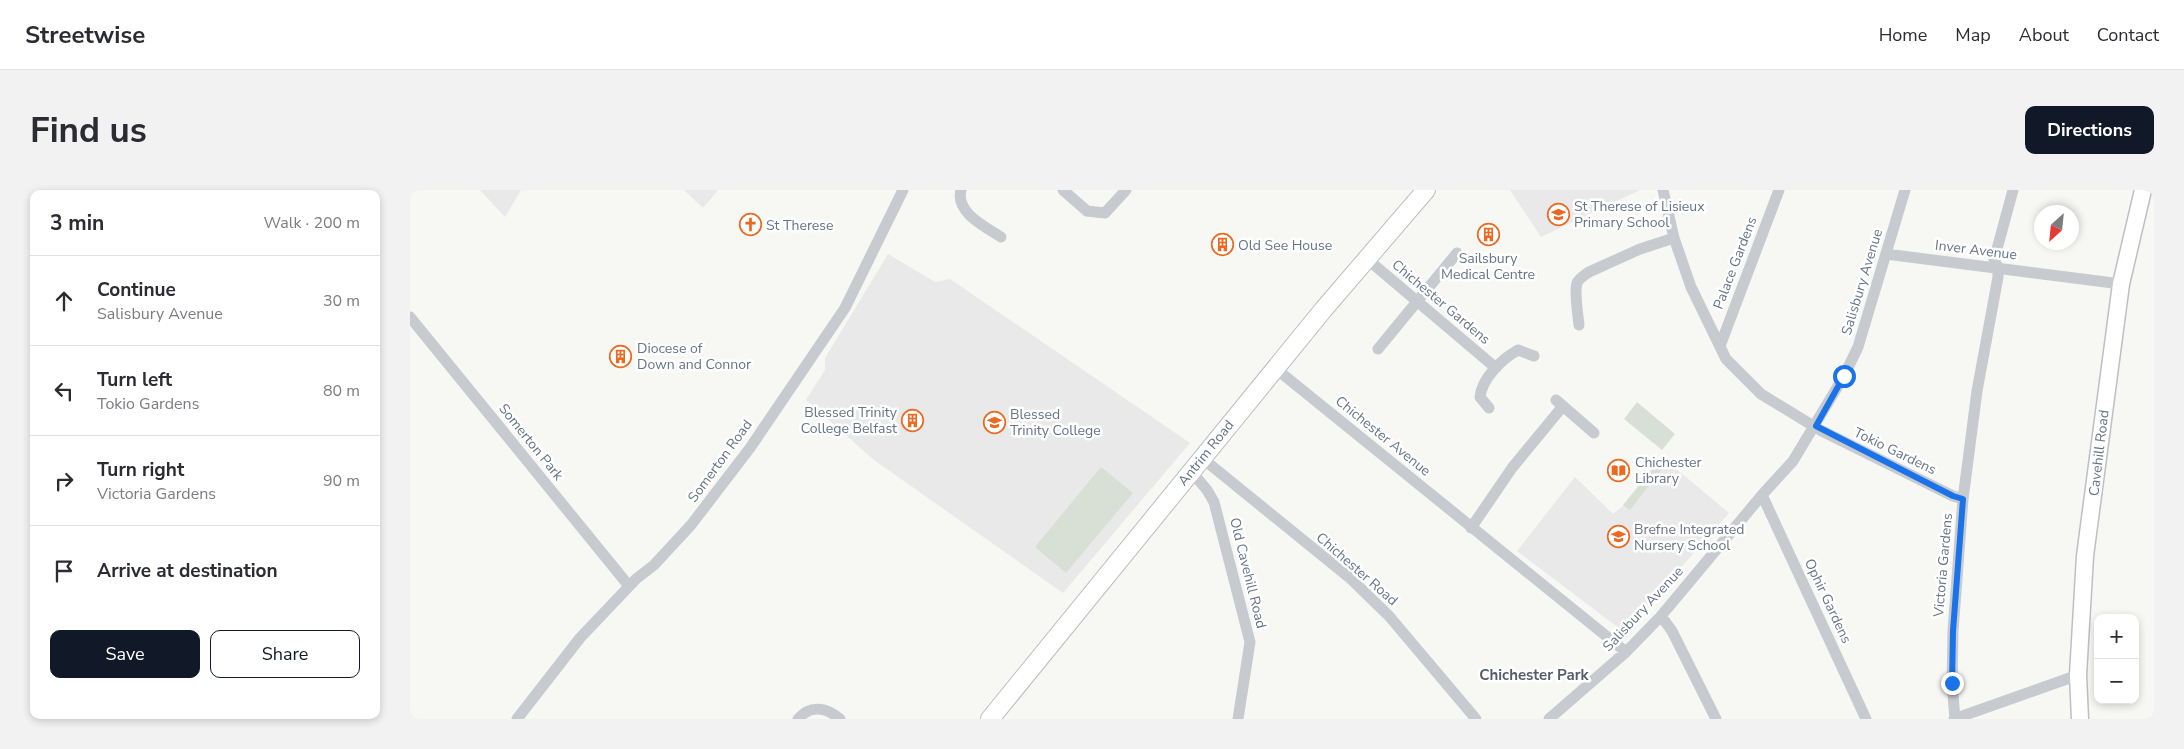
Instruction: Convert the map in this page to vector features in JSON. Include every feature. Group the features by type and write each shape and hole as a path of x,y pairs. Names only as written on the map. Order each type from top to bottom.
{"main road":[{"name":"Antrim Road","path":"990,719 1275,368 1366,258 1426,190"},
{"name":"Cavehill Road","path":"2080,719 2078,675 2086,556 2121,284 2143,190"}],"street":[{"name":"Somerton Road","path":"517,719 580,638 629,586 654,565 691,525 750,448 845,308 904,190"},
{"path":"961,190 960,196 967,214 1001,237"},
{"path":"1063,190 1087,211 1105,213 1126,190"},
{"name":"Tokio Gardens","path":"1663,190 1674,238 1691,287 1726,359 1761,394 1816,426 1953,496 1963,499"},
{"name":"Palace Gardens","path":"1720,346 1779,190"},
{"name":"Salisbury Avenue","path":"1557,717 1661,616 1762,495 1793,461 1816,426 1858,347 1905,190"},
{"name":"Victoria Gardens","path":"1954,719 1952,683 1953,631 1963,499 1977,391 1998,267 1994,260 2013,190"},
{"path":"1579,325 1576,290 1577,283 1582,277 1640,249 1674,238"},
{"path":"1378,349 1457,253"},
{"name":"Inver Avenue","path":"1886,254 2121,284"},
{"name":"Chichester Gardens","path":"1366,258 1496,368"},
{"name":"Somerton Park","path":"410,317 629,586"},
{"path":"1489,408 1480,397 1481,389 1496,368 1508,356 1518,350 1534,356"},
{"name":"Chichester Avenue","path":"1275,368 1626,652"},
{"path":"1471,528 1560,403 1594,433"},
{"name":"Old Cavehill Road","path":"1196,465 1214,502 1250,642 1238,719"},
{"name":"Chichester Road","path":"1196,465 1351,579 1389,616 1476,719"},
{"name":"Ophir Gardens","path":"1762,495 1866,719"},
{"path":"1661,616 1672,631 1716,719"},
{"path":"1954,719 2078,675"},
{"path":"798,719 804,712 814,708 821,708 840,719"}],"shaded area":[{"path":"480,190 521,190 505,217"},
{"path":"684,190 718,190 703,208"},
{"name":"St Therese of Lisieux Primary School","path":"1510,190 1640,190 1541,237"},
{"name":"Blessed Trinity College","path":"888,254 935,282 950,279 1190,443 1063,593 874,460 806,400 825,370 825,358"},
{"path":"1637,402 1675,434 1662,450 1624,419"},
{"name":"Brefne Integrated Nursery School","path":"1662,457 1729,513 1624,632 1517,551 1575,477 1613,514 1624,505"},
{"path":"1662,457 1668,461 1630,510 1623,505"},
{"path":"1101,467 1133,493 1066,573 1035,547"}],"place":[{"name":"St Therese of Lisieux Primary School","path":"1558,214"},
{"name":"St Therese","path":"750,225"},
{"name":"Sailsbury Medical Centre","path":"1488,235"},
{"name":"Old See House","path":"1222,245"},
{"name":"Diocese of Down and Connor","path":"621,356"},
{"name":"Blessed Trinity College Belfast","path":"913,420"},
{"name":"Blessed Trinity College","path":"994,422"},
{"name":"Chichester Library","path":"1619,470"},
{"name":"Brefne Integrated Nursery School","path":"1618,537"}],"district":[{"name":"Chichester Park","path":"1534,675"}],"route":[{"path":"1844,376 1816,426 1820,430 1953,496 1963,499 1953,631 1952,683"}]}
